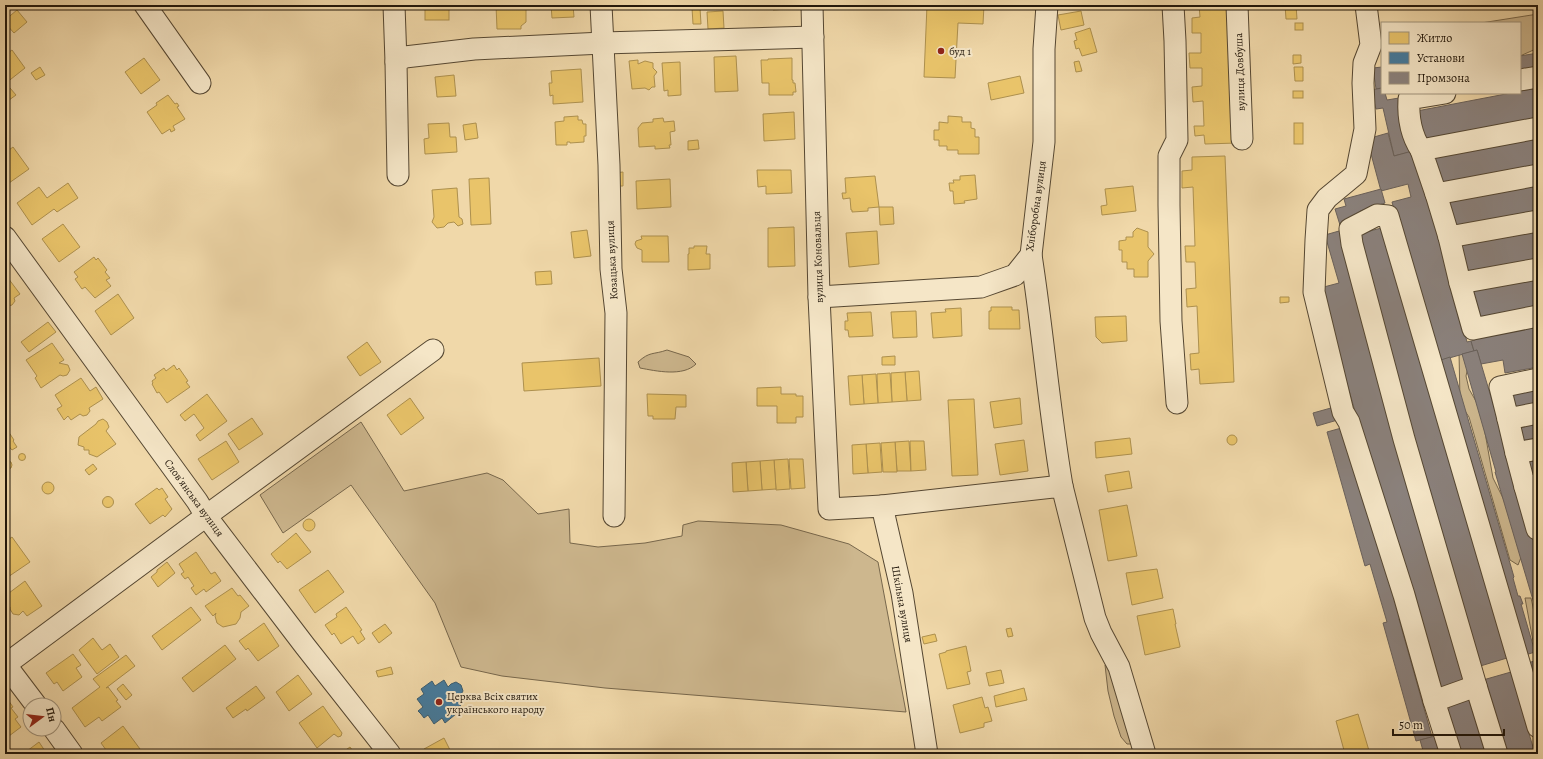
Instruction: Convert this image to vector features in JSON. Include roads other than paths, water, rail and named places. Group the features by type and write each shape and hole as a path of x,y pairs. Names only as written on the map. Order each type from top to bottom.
{"street":[{"path":"145,5 200,83"},
{"path":"394,5 398,174"},
{"name":"Козацька вулиця","path":"601,5 609,165 611,269 616,313 614,516"},
{"name":"вулиця Коновальця","path":"812,5 818,297 829,509 882,506"},
{"name":"Хліборобна вулиця","path":"818,297 981,287 1015,275 1030,255 1044,142 1044,49 1047,5"},
{"path":"1173,5 1177,140 1169,156 1169,205 1171,320 1177,403"},
{"name":"вулиця Довбуша","path":"1237,5 1242,139"},
{"path":"1366,5 1371,45 1364,63 1365,129 1356,174 1327,198 1318,210 1314,292 1343,412 1349,422 1404,595 1434,701 1451,754"},
{"path":"396,62 405,57 474,50 603,43 813,37"},
{"path":"1521,80 1538,77"},
{"path":"1439,94 1409,99 1408,112 1415,141 1422,150 1449,237 1473,329 1538,316"},
{"path":"1422,150 1538,128"},
{"path":"1436,194 1538,175"},
{"path":"1497,754 1409,454 1352,244 1350,229 1377,215 1388,216 1538,727"},
{"path":"1449,237 1538,221"},
{"name":"Словʼянська вулиця","path":"5,237 197,501 206,516 390,754"},
{"path":"1030,255 1037,293 1062,486 1096,618 1101,633 1119,667 1145,754"},
{"path":"1460,283 1538,269"},
{"path":"30,697 5,665 433,350"},
{"path":"1538,379 1500,387 1516,453 1532,486 1538,531"},
{"path":"1508,419 1538,413"},
{"path":"1516,453 1538,449"},
{"path":"882,506 1062,486"},
{"name":"Шкільна вулиця","path":"882,506 902,593 927,754"},
{"path":"1434,701 1476,686"},
{"path":"60,737 72,754"}],"place":[{"name":"буд 1","path":"941,51"},
{"name":"Церква Всіх святих українського народу","path":"439,702"}]}
